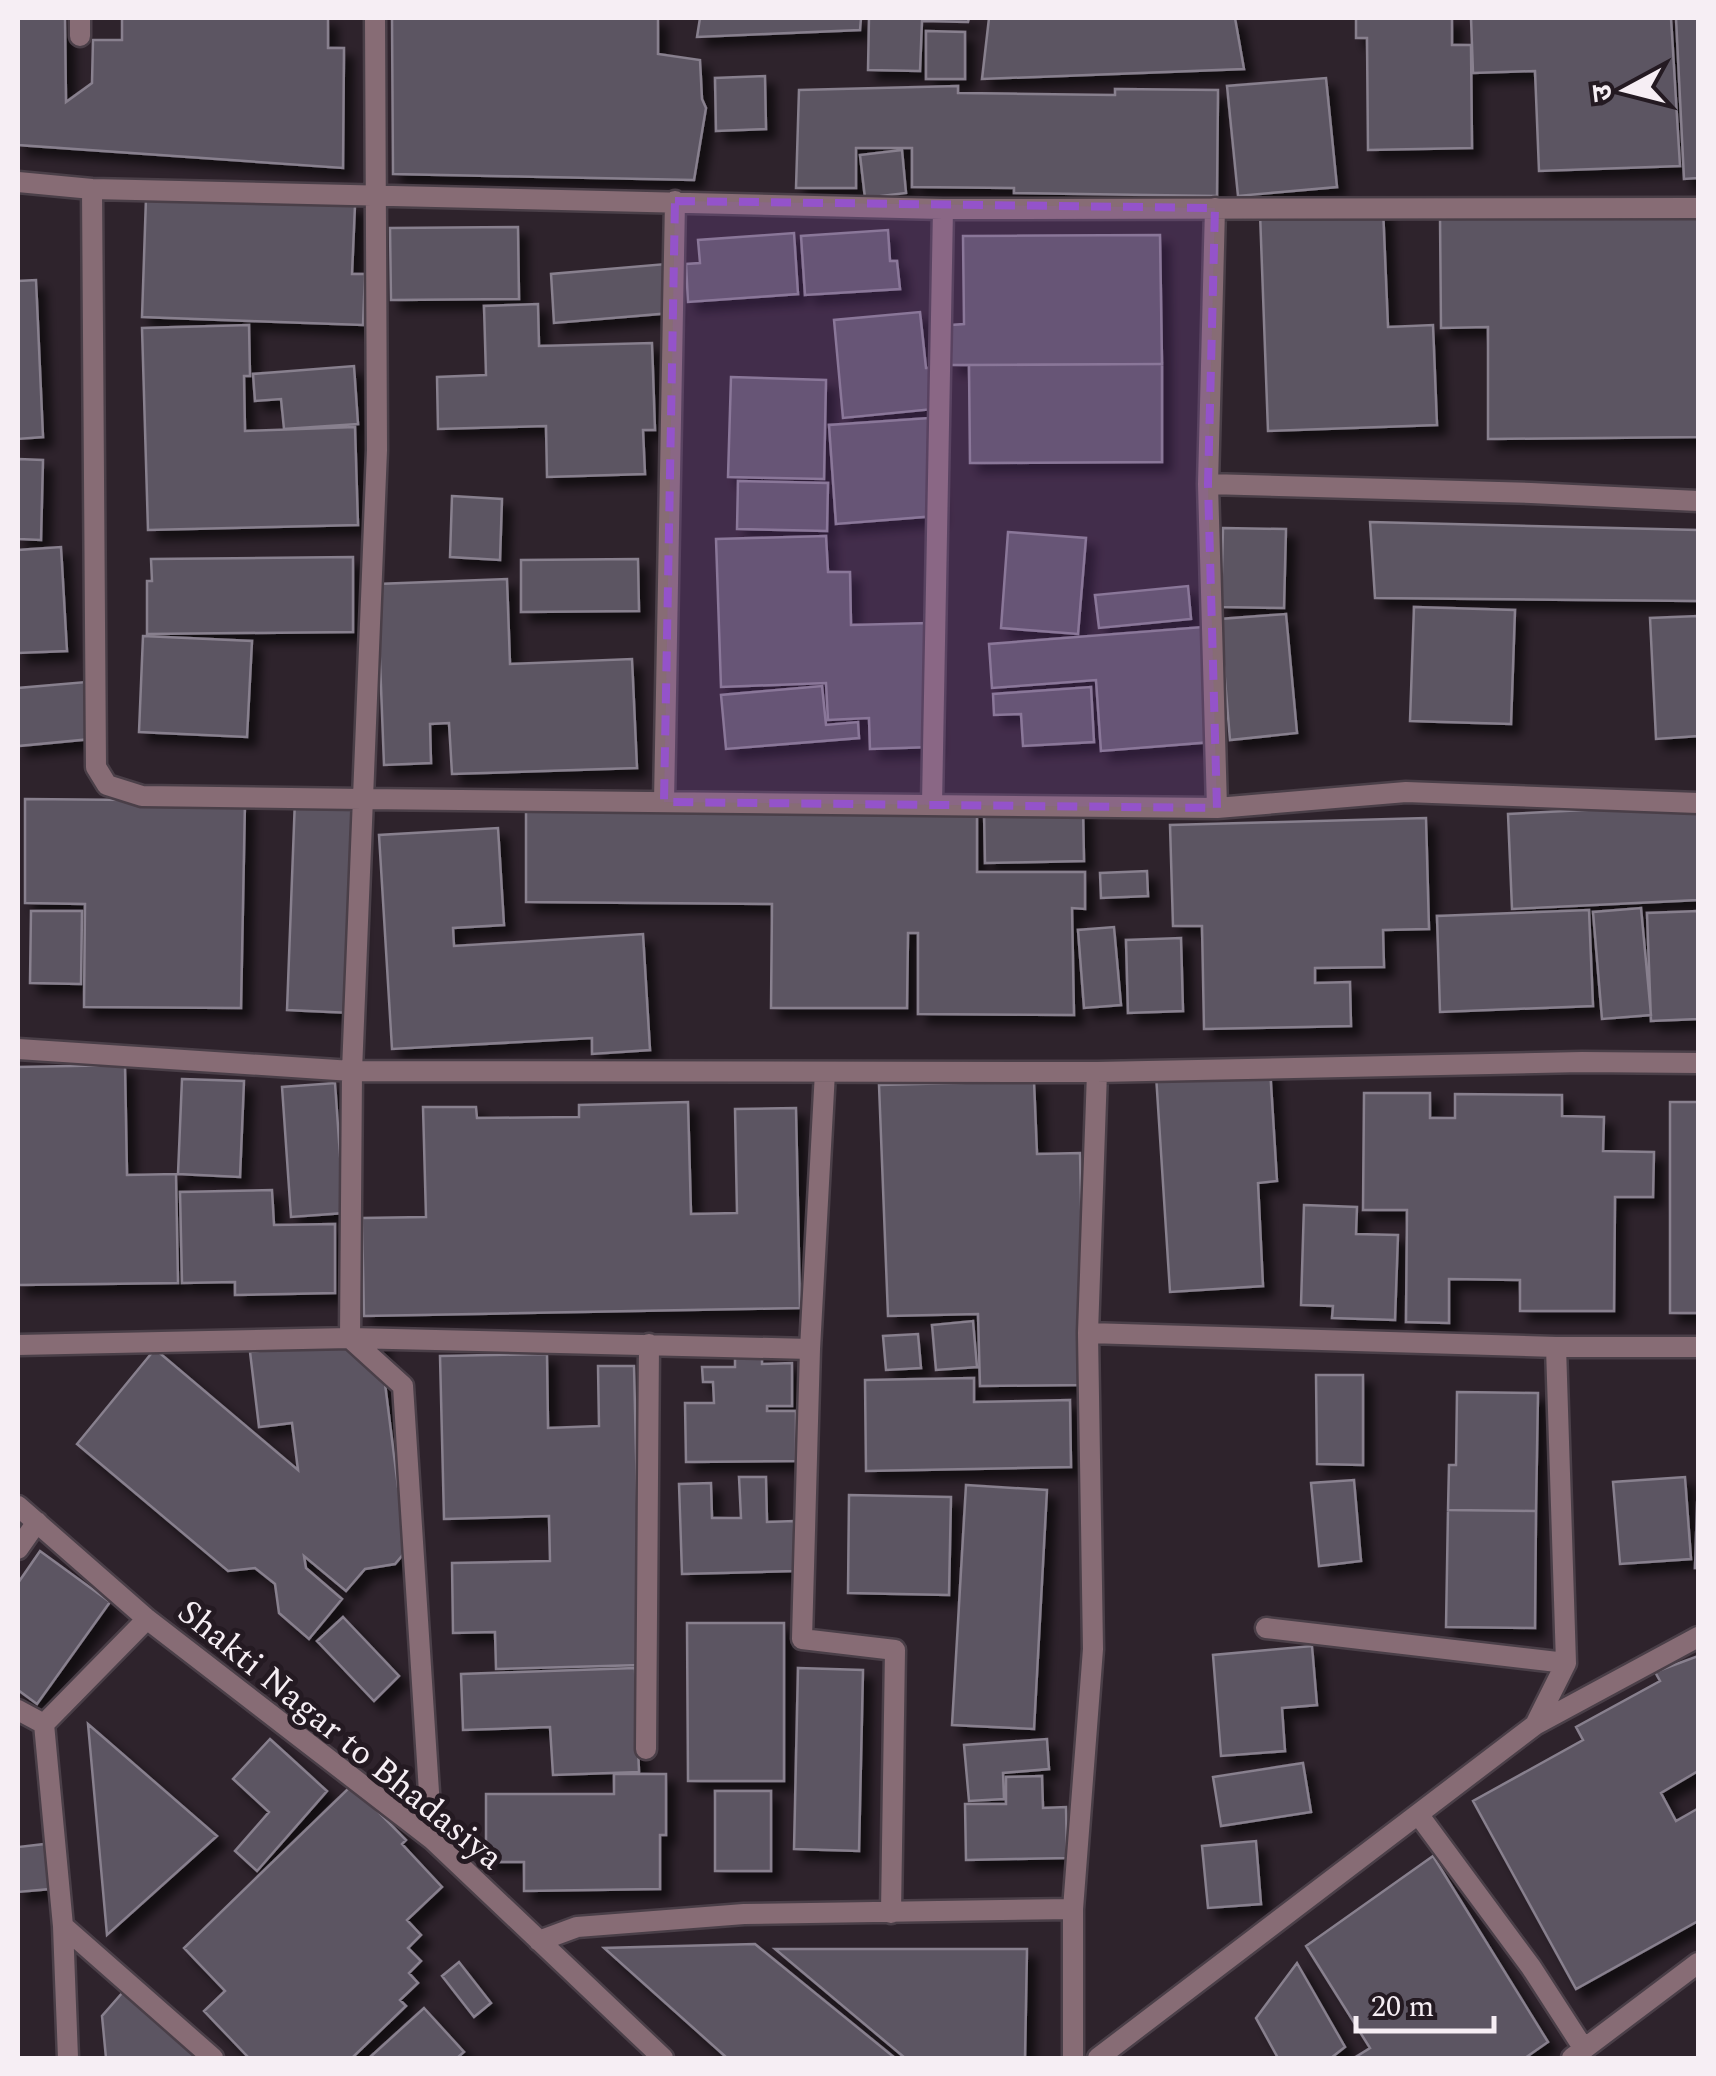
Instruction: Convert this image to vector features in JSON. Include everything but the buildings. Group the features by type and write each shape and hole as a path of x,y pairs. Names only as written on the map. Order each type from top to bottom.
{"street":[{"path":"375,18 377,450 352,1071 350,1338 403,1386 432,1839"},
{"path":"18,182 92,190 943,208 1698,208"},
{"path":"92,190 96,767 107,784 142,796 362,799 1217,808 1406,792 1698,804"},
{"path":"664,802 674,201"},
{"path":"932,804 943,208"},
{"path":"1215,208 1208,484 1217,808"},
{"path":"1208,484 1698,502"},
{"path":"18,1050 352,1071 1096,1072 1563,1062 1698,1063"},
{"path":"825,1072 810,1349 802,1640 895,1650 891,1912"},
{"path":"1074,2058 1073,1909 1093,1649 1088,1332 1096,1072"},
{"path":"1088,1332 1556,1347 1698,1347"},
{"path":"18,1345 350,1338 810,1349"},
{"path":"646,1749 648,1344"},
{"path":"1535,1725 1566,1663 1556,1347"},
{"name":"Shakti Nagar to Bhadasiya","path":"18,1506 146,1619 432,1839 663,2058"},
{"path":"18,1549 37,1522"},
{"path":"68,2058 63,1926 44,1724 146,1619"},
{"path":"1266,1628 1566,1663"},
{"path":"1098,2058 1535,1725 1698,1637"},
{"path":"18,1710 44,1724"},
{"path":"1418,1814 1531,1968 1578,2054 1698,1963"},
{"path":"539,1942 577,1927 744,1914 1073,1909"},
{"path":"63,1926 214,2058"}],"highlighted area":[{"path":"675,201 1215,208 1208,484 1217,808 664,802"}]}
